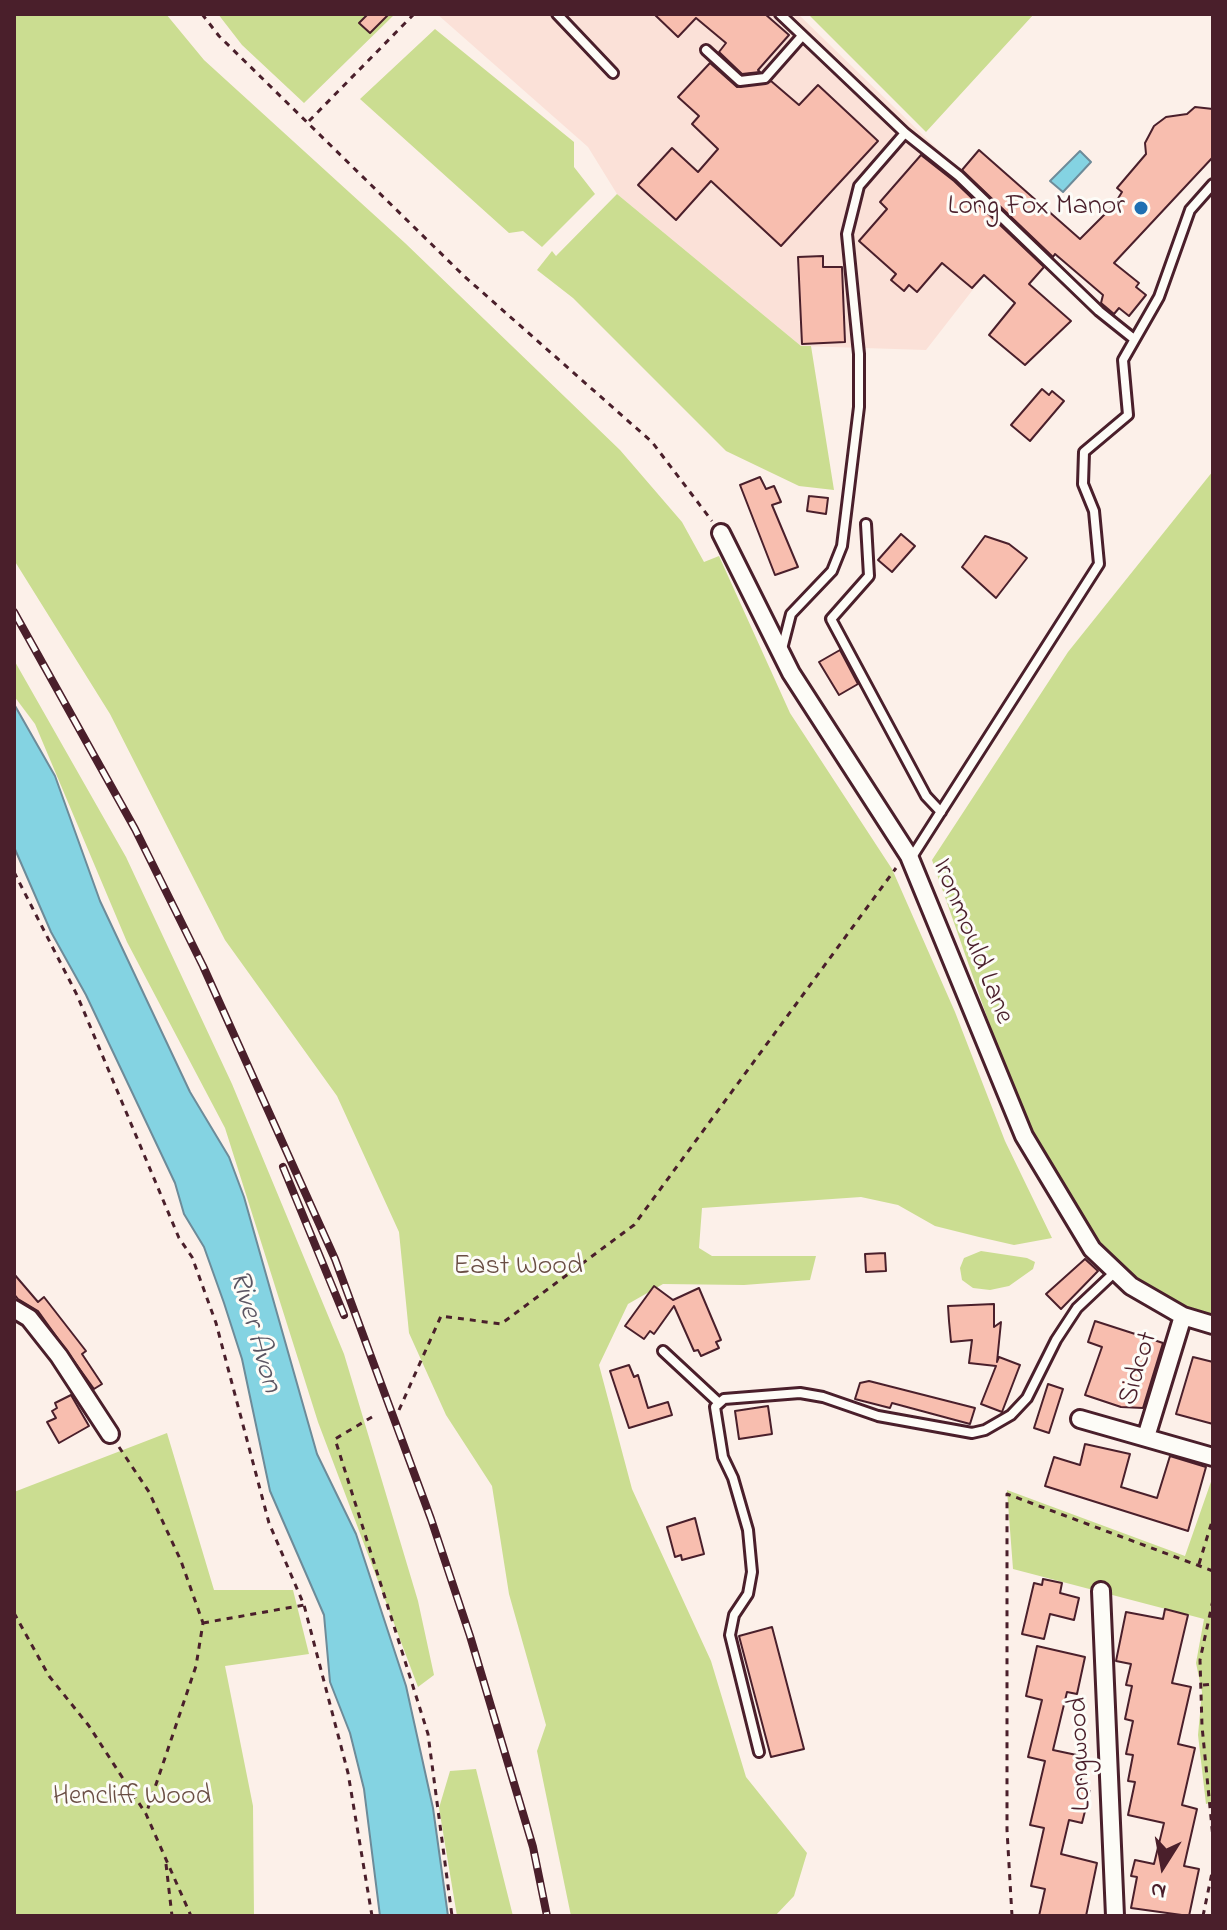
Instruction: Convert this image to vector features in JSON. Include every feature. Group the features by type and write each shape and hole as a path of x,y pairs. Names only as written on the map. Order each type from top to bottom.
{"street":[{"name":"Ironmould Lane","path":"721,533 780,653 910,858 1024,1136 1092,1249 1131,1286 1183,1316 1213,1325"},
{"path":"14,1309 29,1318 59,1356 110,1434"},
{"name":"Sidcot","path":"1146,1437 1183,1316"},
{"name":"Sidcot","path":"1080,1419 1213,1457"},
{"name":"Longwood","path":"1101,1591 1115,1916"}],"lane":[{"path":"557,14 613,73"},
{"path":"780,14 905,133 959,176 1099,311 1134,339"},
{"path":"706,50 740,81 765,78 802,36"},
{"path":"780,653 791,614 832,571 842,546 859,407 859,354 847,234 859,186 905,133"},
{"path":"910,858 1099,564 1094,511 1083,484 1084,452 1128,415 1123,360 1159,297 1190,210 1213,184"},
{"path":"866,524 869,576 831,619 926,796 941,812"},
{"path":"759,1752 730,1635 734,1615 748,1594 752,1572 748,1530 733,1478 723,1457 715,1407 724,1399 800,1393 823,1397 878,1416 972,1433 985,1430 1011,1415 1027,1398 1056,1340 1077,1308 1116,1271"},
{"path":"663,1351 719,1403"}],"path":[{"path":"202,14 219,36 464,276 652,442 721,533"},
{"path":"309,121 414,14"},
{"path":"399,1410 441,1316 501,1324 634,1225 728,1093 910,858"},
{"path":"14,872 77,995 179,1238 192,1257 216,1323 269,1523 304,1605 348,1773 372,1916"},
{"path":"372,1417 335,1439 428,1734 452,1916"},
{"path":"110,1434 149,1492 181,1561 203,1623 196,1666 146,1814"},
{"path":"1012,1916 1007,1830 1007,1494 1213,1571"},
{"path":"1199,1565 1213,1518"},
{"path":"1213,1600 1200,1660 1202,1726 1213,1838"},
{"path":"203,1623 304,1605"},
{"path":"14,1613 49,1676 89,1726 146,1814 191,1916"},
{"path":"1203,1685 1213,1684"},
{"path":"165,1858 172,1916"},
{"path":"1203,1916 1213,1868"}],"shaded area":[{"path":"437,14 798,14 1020,229 926,350 801,346 617,194 588,147"}],"green space":[{"name":"East Wood","path":"14,14 166,14 204,60 405,243 620,450 682,522 704,562 719,556 790,713 892,869 955,1012 1005,1141 1052,1238 1014,1245 935,1226 898,1205 861,1197 702,1208 699,1248 712,1256 816,1256 810,1280 744,1285 663,1284 628,1304 599,1365 632,1489 711,1661 746,1777 807,1853 794,1896 775,1916 571,1916 537,1751 546,1725 509,1594 492,1486 446,1415 409,1333 399,1232 337,1096 225,940 110,714 14,560"},
{"path":"218,14 395,14 304,103 242,45"},
{"path":"808,14 1034,14 926,132"},
{"path":"435,29 574,142 574,167 595,194 542,247 523,231 509,233 360,99"},
{"path":"617,194 801,346 811,346 834,490 799,486 726,451 573,298 537,270 552,251 556,256"},
{"path":"1213,471 1213,1318 1186,1309 1120,1266 1096,1242 1027,1131 932,860 1068,652"},
{"path":"14,660 126,857 232,1084 344,1354 418,1601 434,1675 418,1687 318,1422 225,1128 127,942 35,724 14,696"},
{"path":"981,1251 1035,1262 1033,1269 1009,1286 990,1290 973,1288 962,1280 960,1268 964,1258"},
{"name":"Hencliff Wood","path":"167,1433 214,1590 293,1590 309,1654 225,1666 253,1806 254,1916 14,1916 14,1492"},
{"path":"1213,1476 1213,1802 1206,1804 1198,1735 1202,1692 1196,1663 1204,1619 1013,1569 1007,1490 1185,1556"},
{"path":"476,1769 513,1916 457,1916 439,1808 450,1771"}],"water":[{"path":"1080,151 1091,162 1063,192 1050,181"},
{"name":"River Avon","path":"14,704 55,776 100,901 190,1092 229,1157 244,1197 317,1454 356,1534 406,1686 433,1808 448,1916 380,1916 364,1789 350,1733 330,1682 324,1615 270,1491 242,1359 224,1303 204,1247 184,1214 175,1183 86,995 51,932 14,847"}],"building":[{"path":"368,14 389,14 370,33 359,23"},
{"path":"654,14 765,14 789,35 758,70 760,72 742,74 719,52 726,43 696,18 678,37"},
{"path":"710,63 737,87 771,81 799,105 818,85 878,141 781,246 711,181 676,220 638,185 672,148 698,172 718,149 692,124 699,116 678,97"},
{"name":"Long Fox Manor","path":"1195,107 1213,109 1213,157 1114,263 1139,283 1136,287 1146,295 1129,316 1119,308 1114,314 1101,303 1103,295 1055,254 1053,257 962,170 979,150 1080,239 1114,205 1122,192 1117,188 1146,154 1145,143 1154,126 1166,117 1187,114"},
{"path":"921,155 954,181 1044,267 1029,284 1071,321 1025,365 989,335 1015,303 984,275 972,288 942,263 917,292 909,285 904,291 891,280 896,274 859,241 887,209 880,202"},
{"path":"823,256 823,267 842,267 845,342 802,344 798,257"},
{"path":"1042,389 1049,395 1052,391 1064,401 1030,441 1011,425"},
{"path":"760,477 766,489 774,486 781,502 772,505 798,567 775,575 740,485"},
{"path":"809,496 828,498 826,514 807,511"},
{"path":"901,534 915,546 892,572 878,560"},
{"path":"985,536 1009,544 1027,558 996,598 962,567"},
{"path":"840,650 858,684 839,695 819,662"},
{"path":"885,1253 886,1271 866,1272 865,1254"},
{"path":"1085,1259 1098,1271 1061,1309 1046,1294"},
{"path":"14,1274 38,1302 44,1297 86,1351 82,1354 102,1384 94,1389 38,1311 14,1294"},
{"path":"654,1286 673,1300 699,1288 721,1340 716,1342 719,1348 701,1356 698,1350 694,1351 674,1306 654,1334 650,1331 644,1339 625,1326"},
{"path":"994,1304 994,1327 1001,1322 997,1362 999,1357 1020,1365 1002,1412 981,1404 996,1366 969,1363 972,1340 951,1342 949,1321 948,1306"},
{"path":"1095,1321 1163,1343 1143,1408 1121,1407 1085,1395 1102,1347 1088,1342"},
{"path":"1193,1357 1213,1362 1213,1424 1176,1414"},
{"path":"629,1365 634,1377 638,1375 648,1408 668,1402 672,1415 629,1428 610,1371"},
{"path":"869,1381 975,1408 970,1424 892,1403 890,1408 855,1399 860,1383"},
{"path":"1048,1384 1063,1389 1049,1433 1034,1428"},
{"path":"71,1395 89,1426 59,1443 47,1422 56,1418 52,1411 57,1408 55,1403"},
{"path":"768,1406 772,1434 739,1439 735,1411"},
{"path":"1085,1444 1130,1454 1121,1487 1157,1498 1170,1456 1206,1467 1188,1531 1045,1486 1054,1457 1080,1465"},
{"path":"695,1518 704,1554 682,1560 681,1555 675,1557 667,1527"},
{"path":"1043,1579 1062,1583 1060,1593 1079,1598 1074,1620 1050,1614 1044,1639 1022,1634 1034,1583 1042,1585"},
{"path":"1165,1609 1188,1615 1172,1683 1191,1687 1178,1744 1195,1748 1182,1805 1197,1809 1184,1866 1199,1869 1189,1916 1131,1908 1137,1877 1131,1876 1135,1860 1154,1864 1164,1823 1128,1815 1135,1782 1128,1781 1133,1755 1126,1754 1133,1721 1125,1719 1132,1686 1126,1685 1131,1664 1116,1661 1126,1612 1163,1619"},
{"path":"772,1627 804,1749 771,1757 739,1636"},
{"path":"1037,1646 1085,1657 1077,1694 1067,1692 1053,1750 1086,1757 1079,1788 1090,1791 1082,1823 1069,1820 1061,1854 1097,1863 1086,1916 1039,1916 1045,1889 1031,1886 1044,1828 1030,1825 1045,1761 1028,1757 1042,1700 1026,1696"}],"railway":[{"path":"14,612 135,829 203,966 335,1259 431,1519 470,1636 533,1847 547,1916"},
{"path":"283,1167 344,1315"}],"place":[{"name":"Long Fox Manor","path":"1141,208"}]}
